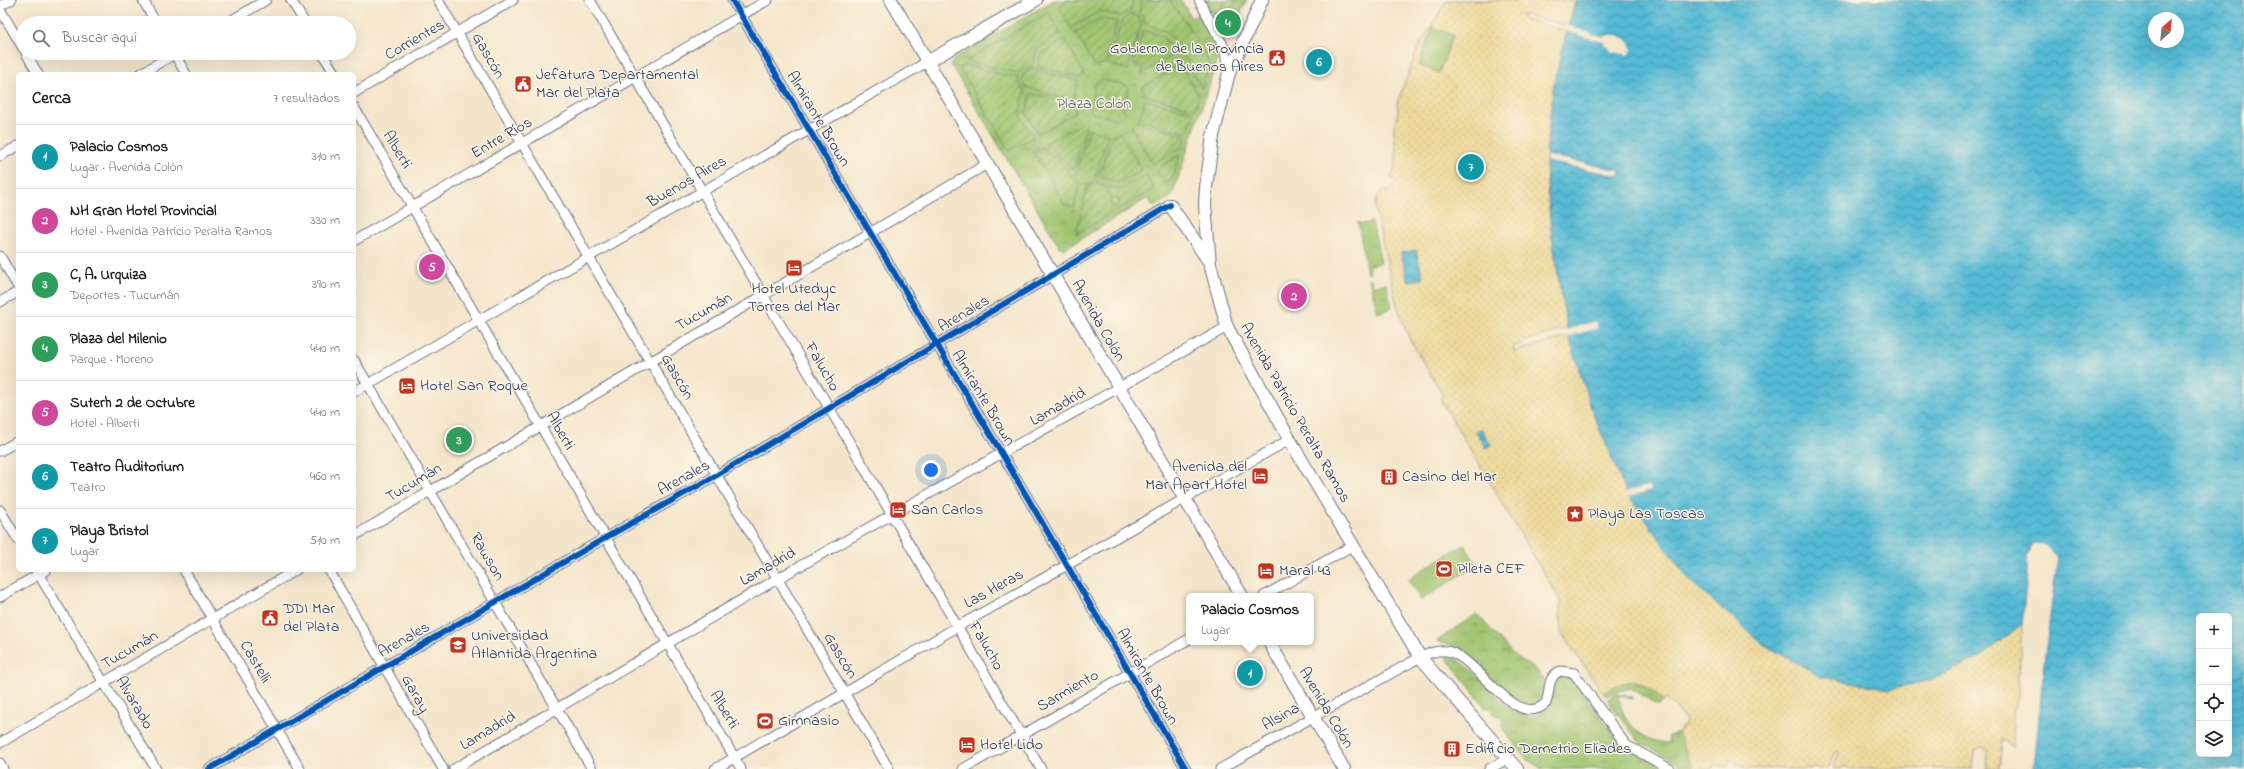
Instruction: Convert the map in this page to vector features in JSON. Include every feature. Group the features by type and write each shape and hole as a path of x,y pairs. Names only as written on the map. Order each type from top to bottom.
{"main road":[{"name":"Avenida Colón","path":"891,0 1240,593"},
{"name":"Buenos Aires","path":"927,62 1036,0"},
{"name":"Avenida Patricio Peralta Ramos","path":"1262,0 1230,73 1213,136 1206,187 1205,205 1210,264 1227,327 1290,440 1352,546 1420,657 1506,759 1517,769"},
{"path":"1170,206 1210,264"},
{"name":"Avenida Colón","path":"1271,645 1344,769"}],"street":[{"path":"11,0 0,8 16,36"},
{"path":"143,0 152,16"},
{"path":"239,16 266,0"},
{"path":"291,0 301,16"},
{"name":"Gascón","path":"438,0 521,144 889,769"},
{"name":"Corrientes","path":"356,92 513,0"},
{"name":"Falucho","path":"590,0 891,516 1041,769"},
{"name":"Almirante Brown","path":"732,0 1002,454 1186,769"},
{"name":"Entre Ríos","path":"356,240 768,0"},
{"path":"1199,0 1224,47 1230,73"},
{"path":"30,60 37,72"},
{"path":"143,72 163,60"},
{"path":"179,60 185,72"},
{"path":"326,60 334,72"},
{"name":"Buenos Aires","path":"356,391 927,62"},
{"name":"Alberti","path":"356,110 666,644 741,769"},
{"path":"0,156 16,147"},
{"name":"Tucumán","path":"356,535 540,425 988,164"},
{"name":"Arenales","path":"209,769 605,538 717,475 1170,206"},
{"path":"0,256 16,284"},
{"path":"0,302 16,293"},
{"name":"Lamadrid","path":"454,769 777,579 1227,327"},
{"name":"Rawson","path":"356,363 592,769"},
{"name":"Las Heras","path":"715,769 957,627 1290,440"},
{"path":"0,451 16,442"},
{"path":"0,510 16,537"},
{"path":"1269,593 1352,546"},
{"path":"0,597 40,572"},
{"name":"Alvarado","path":"40,572 156,769"},
{"name":"Castelli","path":"185,572 300,769"},
{"name":"Tucumán","path":"0,743 293,572"},
{"name":"Garay","path":"330,572 385,666 442,769"},
{"name":"Sarmiento","path":"963,769 1186,641"},
{"name":"Alsina","path":"1220,769 1312,716 1420,657 1440,651 1457,654 1470,664 1507,700 1527,709 1536,709 1546,703 1550,681 1554,674 1560,670 1574,673 1626,744 1670,769"},
{"path":"1494,768 1506,759"},
{"path":"0,763 3,769"}],"green space":[{"name":"Plaza Colón","path":"1054,0 1181,0 1191,18 1200,14 1216,44 1217,51 1216,65 1172,196 1154,207 1148,198 1064,249 1059,246 951,65 955,58"},
{"path":"1069,0 1133,0 1131,10 1120,16 1099,11 1071,28 1059,6"},
{"path":"1142,0 1170,0 1198,41 1180,51 1168,32 1145,24 1139,13"},
{"path":"1205,0 1247,0 1230,36 1225,33"},
{"path":"1224,0 1237,0 1227,16 1222,16"},
{"path":"1048,12 1061,34 1037,49 1032,65 1024,68 1019,74 966,61"},
{"path":"1130,14 1139,17 1141,25 1128,70 1108,64 1122,20"},
{"path":"1101,18 1117,22 1105,64 1095,66 1075,33"},
{"path":"1433,27 1453,35 1439,73 1419,65"},
{"path":"1143,30 1163,37 1174,54 1141,74 1143,68 1138,64 1135,65 1134,62"},
{"path":"1065,40 1084,73 1080,78 1038,66 1041,54"},
{"path":"1204,51 1209,65 1202,88 1186,62"},
{"path":"965,65 1018,78 1020,86 1025,90 1020,115 1033,137 1009,151 959,68"},
{"path":"1181,65 1199,96 1195,109 1144,95 1142,87"},
{"path":"1030,69 1078,81 1073,101 1025,87 1022,80 1023,75"},
{"path":"1102,80 1125,85 1128,88 1123,115 1118,119 1094,114 1089,109 1095,84"},
{"path":"1031,93 1073,104 1076,112 1038,134 1026,113"},
{"path":"1144,99 1194,112 1187,133 1138,119 1143,108"},
{"path":"1136,122 1186,136 1183,146 1153,164 1131,127"},
{"path":"1082,123 1086,127 1073,170 1063,159 1044,144"},
{"path":"1089,129 1108,135 1095,179 1091,184 1084,185 1078,181 1075,174"},
{"path":"1120,133 1142,170 1118,183 1099,176 1112,135"},
{"path":"1041,147 1063,164 1079,187 1074,207 1065,205 1033,151"},
{"path":"1180,155 1173,177 1164,183 1156,169"},
{"path":"1146,175 1154,189 1076,234 1087,188 1097,182 1103,185 1112,200 1110,202 1113,207 1120,203 1117,198 1114,199 1107,186 1121,189"},
{"path":"1358,222 1362,224 1372,222 1381,262 1368,266 1370,273 1367,274"},
{"path":"1369,279 1371,279 1373,286 1386,283 1392,308 1378,313"},
{"path":"1464,544 1477,565 1421,600 1408,579"},
{"path":"1477,614 1514,655 1536,670 1542,678 1545,691 1542,698 1535,704 1528,705 1519,702 1510,696 1481,668 1485,664 1483,662 1479,664 1459,648 1437,641"},
{"path":"1446,657 1458,660 1470,669 1506,706 1519,714 1531,716 1547,709 1552,685 1560,675 1572,676 1615,737 1665,769 1542,769 1527,759 1503,730 1503,718 1494,714 1489,707 1486,708"},
{"path":"1630,680 1647,687 1664,701 1659,706 1630,688 1605,696 1603,693 1622,682"},
{"path":"1617,694 1633,697 1633,699 1618,695 1620,705 1629,722 1643,735 1660,742 1670,743 1668,737 1678,732 1693,769 1684,769 1665,755 1640,743 1607,699"}],"sand":[{"path":"1447,0 1576,0 1568,26 1521,14 1523,19 1567,31 1550,113 1546,146 1546,163 1548,205 1567,329 1528,340 1513,348 1514,352 1569,336 1591,408 1626,492 1650,485 1982,656 2022,624 2018,696 2013,714 2012,747 2002,739 1999,769 1987,769 1988,750 1982,747 1975,750 1973,769 1851,769 1843,766 1842,769 1833,769 1839,753 1836,751 1828,769 1746,769 1730,759 1728,767 1714,765 1712,769 1693,769 1678,732 1686,723 1685,719 1666,697 1664,701 1648,688 1635,682 1622,683 1603,693 1561,632 1560,600 1440,399 1443,395 1409,338 1397,306 1375,209 1377,196 1383,190 1387,193 1396,183 1391,178 1396,160 1394,127 1398,110 1397,103 1418,48"}],"water":[{"path":"1576,0 2244,0 2244,769 2034,769 2045,654 2058,557 2044,543 2033,544 2027,556 2027,574 2022,624 1982,656 1932,680 1889,689 1822,677 1763,644 1690,581 1629,497 1651,490 1650,485 1626,492 1591,408 1569,336 1597,328 1595,321 1567,329 1552,236 1546,162 1619,176 1620,170 1547,155 1553,88 1567,31 1603,42 1613,52 1628,55 1632,46 1626,38 1610,34 1603,37 1568,26"},
{"path":"1416,250 1423,278 1408,282 1401,253"},
{"path":"1481,428 1491,445 1485,448 1476,431"}],"pier":[{"path":"1566,25 1603,37 1618,35 1630,42 1632,50 1628,55 1613,52 1603,42 1565,31 1568,29 1604,40 1614,50 1621,52 1627,53 1630,50 1629,43 1617,37 1603,39 1567,28"},
{"path":"1595,321 1598,328 1567,337 1568,334 1595,327 1594,324 1568,331 1566,330"},
{"path":"1650,485 1651,490 1627,498 1628,495 1648,487 1627,494 1625,492"}],"cycle path":[{"path":"732,0 1002,454 1186,769"},
{"path":"209,769 605,538 717,475 1170,205"}],"place":[{"name":"Plaza del Milenio","path":"1228,23"},
{"name":"Gobierno de la Provincia de Buenos Aires","path":"1277,58"},
{"name":"Teatro Auditorium","path":"1319,62"},
{"name":"Jefatura Departamental Mar del Plata","path":"523,84"},
{"name":"Playa Bristol","path":"1471,167"},
{"name":"Suterh 2 de Octubre","path":"432,267"},
{"name":"Hotel Utedyc Torres del Mar","path":"794,268"},
{"name":"NH Gran Hotel Provincial","path":"1294,296"},
{"name":"Hotel San Roque","path":"407,386"},
{"name":"C, A. Urquiza","path":"459,440"},
{"name":"Avenida del Mar Apart Hotel","path":"1260,476"},
{"name":"Casino del Mar","path":"1389,477"},
{"name":"San Carlos","path":"898,510"},
{"name":"Playa Las Toscas","path":"1575,514"},
{"name":"Pileta CEF","path":"1444,569"},
{"name":"Maral 43","path":"1266,571"},
{"name":"DDI Mar del Plata","path":"270,618"},
{"name":"Universidad Atlantida Argentina","path":"458,645"},
{"name":"Palacio Cosmos","path":"1250,673"},
{"name":"Gimnasio","path":"765,721"},
{"name":"Hotel Lido","path":"967,745"},
{"name":"Edificio Demetrio Elíades","path":"1452,749"}]}
